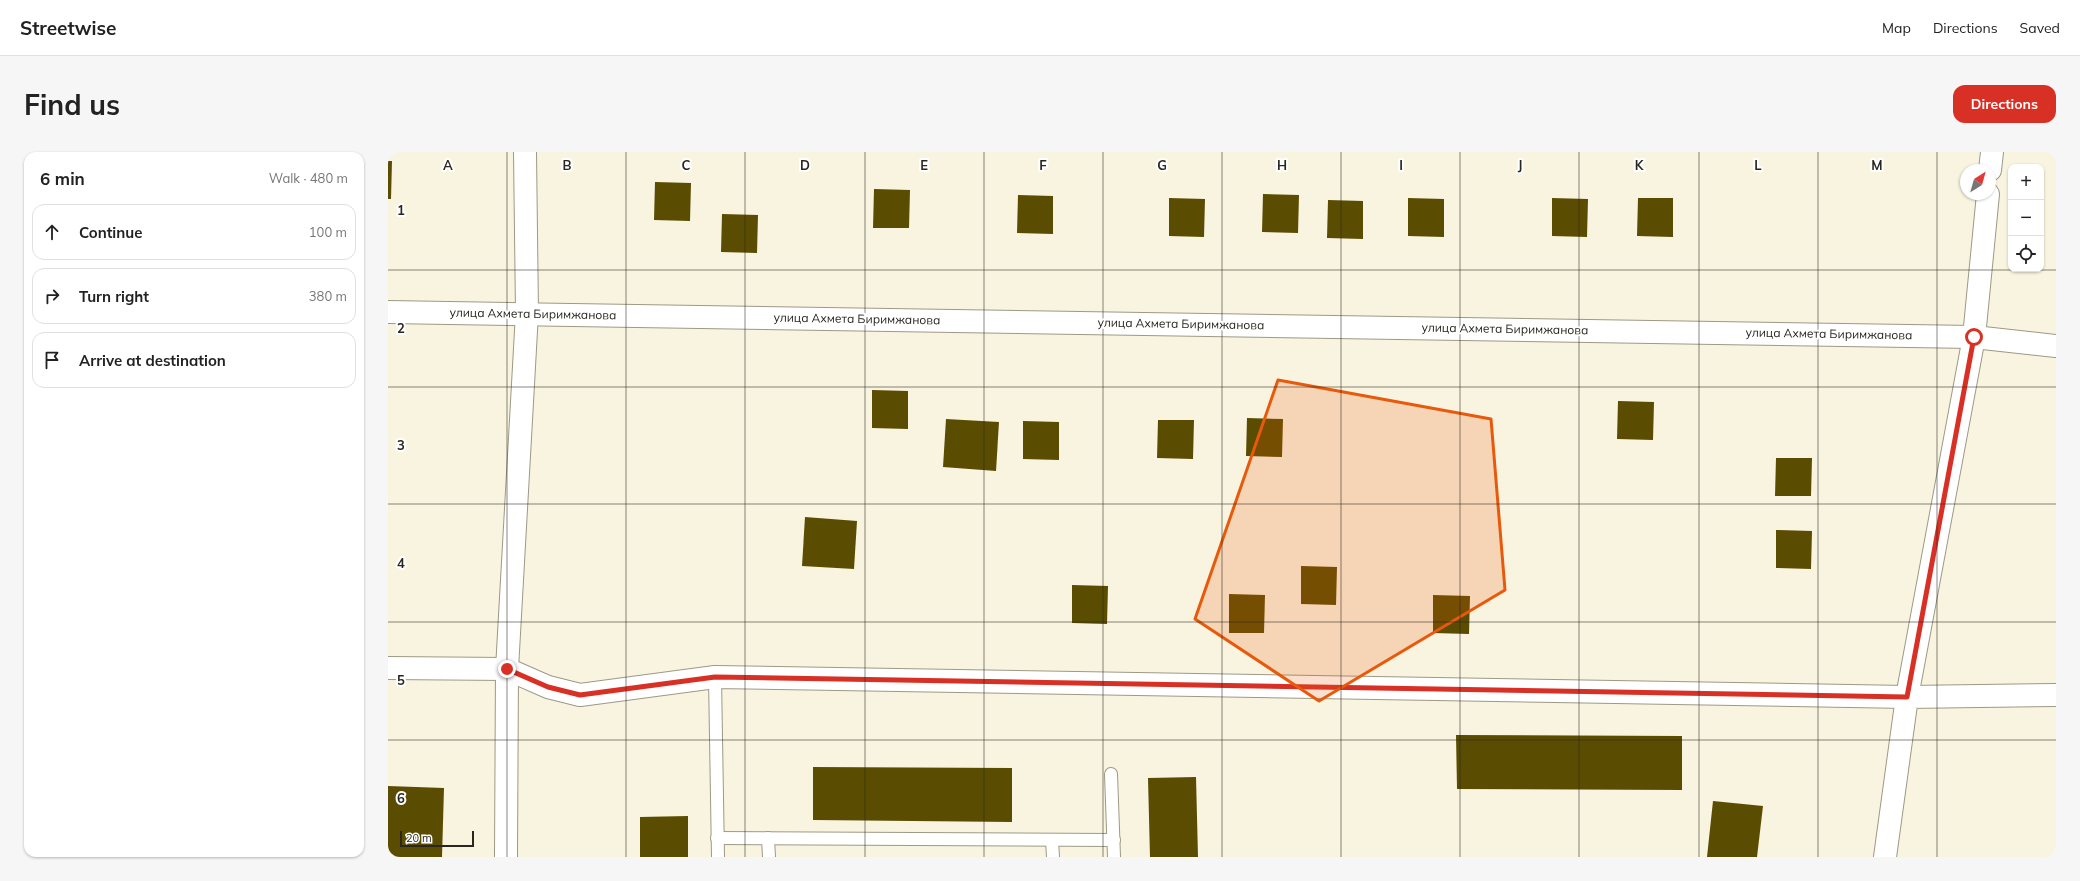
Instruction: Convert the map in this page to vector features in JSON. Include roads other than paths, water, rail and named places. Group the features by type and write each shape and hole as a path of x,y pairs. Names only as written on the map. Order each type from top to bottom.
{"street":[{"path":"506,857 507,669 527,313 525,152"},
{"path":"1991,164 1992,152"},
{"path":"1884,857 1907,697 1974,337 1987,200"},
{"name":"улица Ахмета Биримжанова","path":"388,312 1974,337 2056,346"},
{"path":"388,668 507,669 548,687 580,695 715,677 1907,697 2056,695"}],"lane":[{"path":"715,677 718,857"},
{"path":"1111,774 1114,857"},
{"path":"717,838 1114,840"},
{"path":"768,838 769,857"},
{"path":"1052,840 1053,857"}]}
